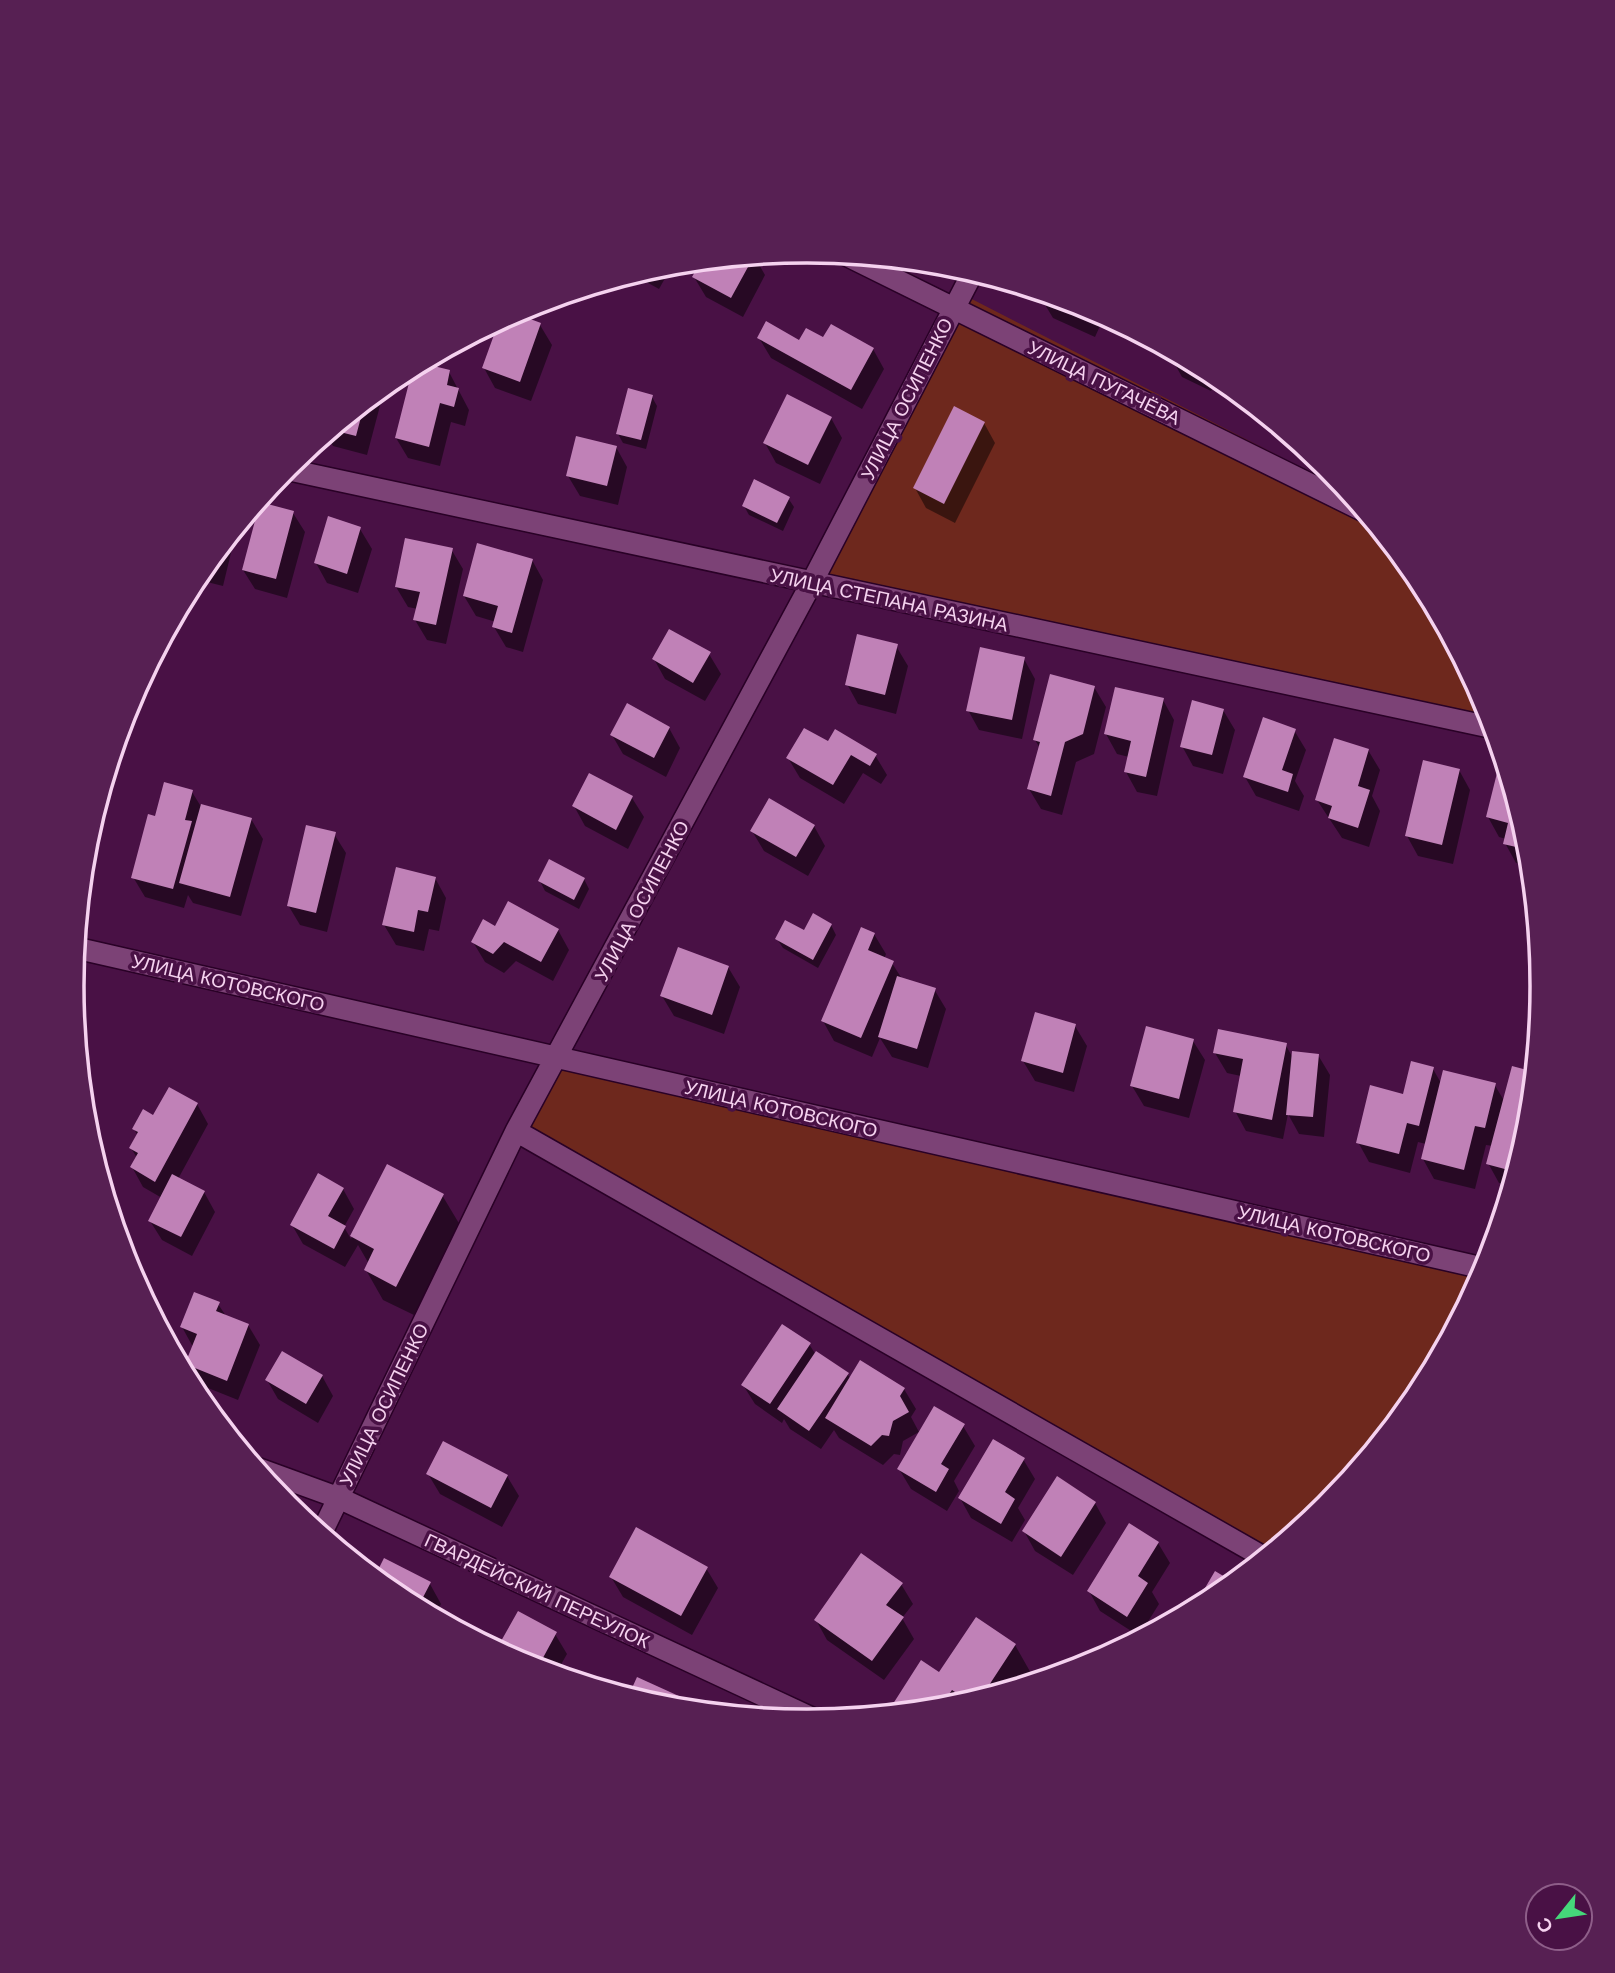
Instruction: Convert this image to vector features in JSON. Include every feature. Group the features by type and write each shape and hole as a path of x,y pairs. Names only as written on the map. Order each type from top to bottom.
{"street":[{"name":"УЛИЦА ПУГАЧЁВА","path":"868,266 1343,501"},
{"name":"УЛИЦА ОСИПЕНКО","path":"325,1526 516,1131 558,1058 811,584 968,282"},
{"name":"УЛИЦА СТЕПАНА РАЗИНА","path":"299,472 811,584 1482,725"},
{"name":"УЛИЦА КОТОВСКОГО","path":"86,950 1475,1266"},
{"path":"516,1131 1256,1554"},
{"name":"ГВАРДЕЙСКИЙ ПЕРЕУЛОК","path":"272,1473 339,1498 793,1709"}],"shaded area":[{"path":"962,294 1322,478 1351,509 1409,585 1456,667 1482,725 811,584"},
{"path":"558,1058 1475,1266 1434,1348 1381,1427 1319,1498 1256,1553 516,1131"}],"building":[{"path":"749,266 731,298 692,277 695,272"},
{"path":"529,319 541,323 520,382 482,368 494,335"},
{"path":"766,321 799,340 806,328 823,337 831,324 874,348 851,390 757,338"},
{"path":"436,367 450,370 447,385 459,388 454,407 440,403 429,447 395,438 409,383"},
{"path":"628,388 653,395 641,440 616,434"},
{"path":"787,394 832,417 808,465 763,443"},
{"path":"954,406 985,422 944,504 913,488"},
{"path":"361,418 356,436 343,433"},
{"path":"576,436 617,446 607,486 566,476"},
{"path":"754,479 790,497 777,523 742,506"},
{"path":"268,504 294,511 276,579 242,570 255,520 264,509"},
{"path":"328,516 361,527 347,574 314,563"},
{"path":"405,538 453,548 436,625 413,620 420,592 395,587"},
{"path":"477,543 533,559 512,633 492,627 498,606 463,596"},
{"path":"669,629 711,652 693,683 652,659"},
{"path":"857,634 898,644 885,695 845,685"},
{"path":"980,647 1025,657 1012,720 966,711"},
{"path":"1050,674 1095,686 1083,734 1065,742 1051,796 1027,789 1040,742 1033,740"},
{"path":"1115,687 1164,698 1146,777 1124,772 1131,741 1104,734"},
{"path":"1192,700 1224,709 1212,755 1180,747"},
{"path":"627,703 670,727 654,758 610,735"},
{"path":"1263,717 1296,729 1282,770 1293,774 1288,792 1243,777"},
{"path":"804,728 828,741 835,729 877,754 870,766 851,755 833,785 786,758"},
{"path":"1334,738 1369,749 1358,786 1370,790 1358,828 1328,818 1332,806 1315,800"},
{"path":"1423,760 1460,769 1442,845 1405,836"},
{"path":"589,773 633,796 616,830 572,806"},
{"path":"1499,773 1517,847 1503,844 1508,823 1486,817"},
{"path":"164,782 193,790 185,820 192,821 173,889 131,878 148,814 155,816"},
{"path":"769,798 815,825 796,857 750,831"},
{"path":"201,804 252,818 230,897 179,883"},
{"path":"306,825 336,832 316,913 287,906"},
{"path":"549,859 585,878 574,900 538,881"},
{"path":"396,867 436,877 428,912 418,910 414,932 382,925"},
{"path":"508,901 559,929 541,962 504,942 493,954 471,942 483,919 495,926"},
{"path":"813,913 832,924 813,960 775,939 785,920 804,930"},
{"path":"861,927 875,933 868,950 894,961 861,1038 821,1021"},
{"path":"678,947 729,966 712,1015 660,996"},
{"path":"897,976 936,988 917,1049 878,1037"},
{"path":"1035,1012 1076,1024 1063,1073 1021,1061"},
{"path":"1146,1026 1194,1039 1179,1099 1130,1086"},
{"path":"1218,1029 1287,1043 1272,1120 1233,1112 1243,1059 1213,1053"},
{"path":"1292,1051 1319,1054 1313,1117 1286,1115"},
{"path":"1411,1061 1434,1067 1419,1126 1407,1123 1399,1154 1356,1143 1370,1085 1403,1094"},
{"path":"1512,1066 1526,1070 1507,1170 1486,1164"},
{"path":"1443,1070 1496,1083 1485,1128 1475,1126 1464,1170 1421,1159"},
{"path":"169,1087 198,1103 155,1182 130,1167 138,1153 129,1148 138,1132 132,1129 143,1109 153,1115"},
{"path":"387,1164 444,1194 396,1287 364,1270 374,1249 350,1236"},
{"path":"318,1173 344,1188 328,1216 346,1226 334,1249 290,1225"},
{"path":"172,1174 205,1191 181,1237 148,1221"},
{"path":"194,1292 220,1302 216,1311 249,1324 227,1381 193,1367 187,1358 197,1334 180,1327"},
{"path":"782,1324 811,1343 770,1404 741,1385"},
{"path":"282,1351 323,1375 306,1404 265,1380"},
{"path":"816,1351 849,1373 809,1431 777,1409"},
{"path":"860,1360 905,1388 900,1396 909,1412 893,1421 889,1436 882,1435 871,1446 825,1418"},
{"path":"934,1406 965,1424 941,1464 949,1469 936,1492 897,1469"},
{"path":"993,1439 1025,1458 1005,1492 1015,1499 1001,1524 958,1498"},
{"path":"443,1441 508,1475 491,1508 426,1474"},
{"path":"1057,1476 1096,1502 1061,1557 1022,1531"},
{"path":"1129,1523 1159,1542 1138,1576 1148,1583 1127,1617 1087,1591"},
{"path":"636,1527 708,1567 681,1616 609,1577"},
{"path":"861,1553 903,1583 886,1605 904,1617 872,1661 814,1620"},
{"path":"384,1558 431,1582 422,1598 379,1568"},
{"path":"1215,1571 1225,1577 1209,1588 1203,1592"},
{"path":"518,1611 557,1632 542,1659 501,1641"},
{"path":"976,1617 1016,1644 988,1687 958,1694 952,1690 948,1696 892,1705 921,1660 939,1672"},
{"path":"637,1677 681,1697 666,1696 632,1688"}]}
